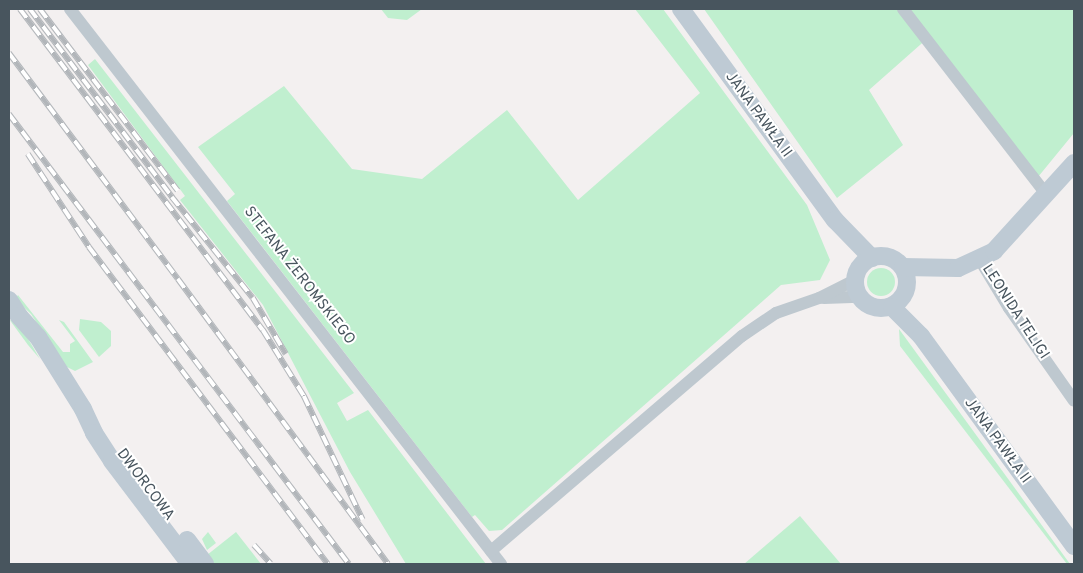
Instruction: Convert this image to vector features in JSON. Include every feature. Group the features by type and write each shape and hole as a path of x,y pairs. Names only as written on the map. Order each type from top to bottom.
{"street":[{"name":"STEFANA ŻEROMSKIEGO","path":"70,9 501,564"},
{"name":"JANA PAWŁA II","path":"681,9 836,220 862,276"},
{"path":"904,9 1046,194"},
{"name":"LEONIDA TELIGI","path":"1074,163 994,251 980,260 1009,308 1074,401"},
{"path":"491,551 742,336 776,313 819,298 862,276 889,257 905,275"},
{"path":"905,275 958,268 980,260"},
{"path":"862,276 874,308 897,303 905,275"},
{"name":"DWORCOWA","path":"9,300 14,314 38,337 83,409 94,432 112,461 190,564"},
{"name":"JANA PAWŁA II","path":"897,303 1074,546"},
{"name":"DWORCOWA","path":"83,409 101,427 205,564"}],"green space":[{"path":"381,9 422,9 407,20 388,18"},
{"path":"635,9 663,9 807,205 830,260 820,280 781,285 502,530 489,531 475,515 472,517 227,201 235,194 198,147 284,86 352,169 422,179 507,110 578,200 700,93"},
{"path":"704,9 1074,9 1074,133 1038,177 929,37 869,90 903,145 837,198"},
{"path":"95,59 354,393 337,403 347,421 368,410 486,564 406,564 350,472 263,305 180,200 185,196 88,65"},
{"path":"881,268 891,272 895,282 891,292 881,296 871,292 867,282 871,272"},
{"path":"18,295 63,352 70,352 70,344 75,341 59,320 64,322 93,362 75,371 65,366 31,314 15,299"},
{"path":"9,319 24,332 40,359 28,345"},
{"path":"80,319 101,322 111,331 111,346 99,357 79,330"},
{"path":"899,329 1070,564 1067,564 900,346"},
{"path":"800,516 841,564 744,564"},
{"path":"208,532 216,543 207,550 202,539"},
{"path":"236,532 261,564 214,564 207,555"}],"railway":[{"path":"20,9 263,330 304,396 363,520"},
{"path":"30,9 172,197 253,298 286,354"},
{"path":"40,9 178,191"},
{"path":"9,53 388,564"},
{"path":"9,114 349,564"},
{"path":"28,154 89,247 328,564"},
{"path":"254,545 271,564"}]}
